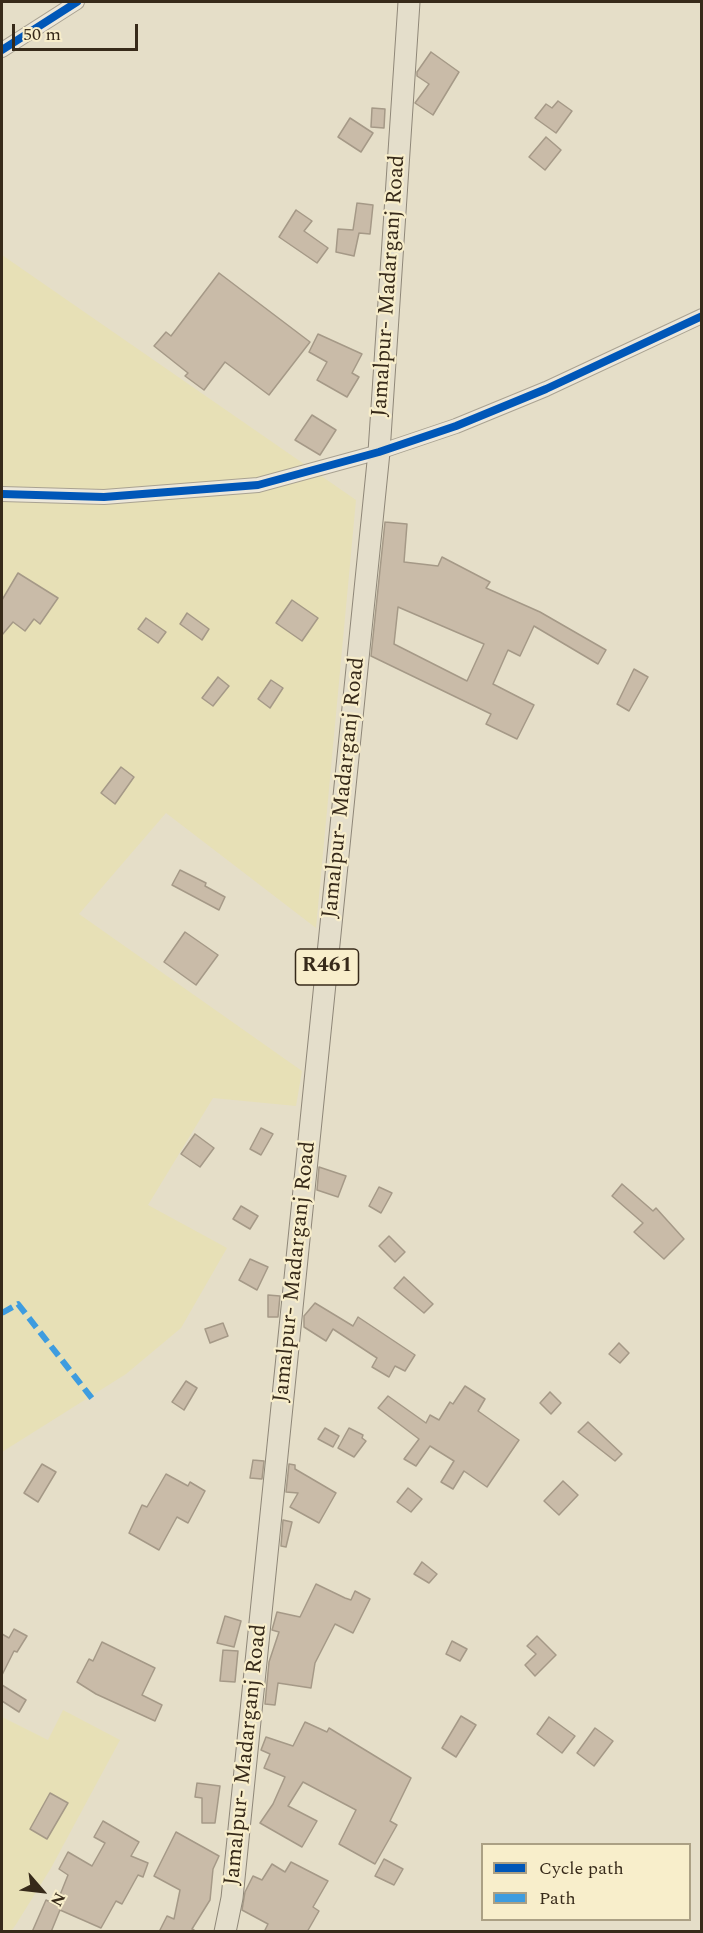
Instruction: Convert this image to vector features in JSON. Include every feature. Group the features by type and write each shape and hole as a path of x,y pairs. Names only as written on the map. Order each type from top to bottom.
{"main road":[{"name":"Jamalpur- Madarganj Road","path":"225,1932 232,1898 379,452 409,2"}],"street":[{"path":"2,50 77,2"},
{"path":"2,494 104,497 258,485 379,452 456,426 526,397 702,316"}],"shaded area":[{"path":"2,255 356,500 316,928 166,813 79,914 302,1071 296,1106 213,1098 148,1205 227,1248 181,1328 126,1374 2,1452"},
{"path":"63,1710 120,1740 51,1868 15,1926 10,1932 2,1931 2,1717 48,1740"}],"building":[{"path":"431,52 459,72 433,115 415,103 429,84 417,76 417,72"},
{"path":"558,101 572,111 556,133 535,118 546,104 552,108"},
{"path":"372,108 385,109 384,128 371,127"},
{"path":"350,118 373,133 361,152 338,137"},
{"path":"546,137 561,150 545,170 529,157"},
{"path":"357,203 373,205 370,234 359,233 354,256 336,252 338,229 353,230"},
{"path":"296,210 312,221 304,231 328,248 317,263 279,237"},
{"path":"219,273 310,342 269,395 225,362 204,390 185,376 188,373 154,346 166,332 171,336"},
{"path":"318,334 362,354 352,373 359,377 347,397 317,380 327,362 309,352"},
{"path":"312,415 336,430 320,455 295,440"},
{"path":"385,522 407,524 404,562 438,566 442,557 490,582 486,588 540,612 606,650 598,664 534,626 520,656 508,650 493,684 534,705 517,739 486,724 491,714 371,656","holes":["398,607 484,644 467,681 394,644"]},
{"path":"18,573 58,598 40,624 34,619 25,631 13,622 2,635 2,600"},
{"path":"292,600 318,618 302,641 276,623"},
{"path":"187,613 209,629 202,640 180,624"},
{"path":"146,618 166,632 158,643 138,629"},
{"path":"634,669 648,677 629,711 617,704"},
{"path":"218,677 229,686 213,706 202,698"},
{"path":"271,680 283,688 270,708 258,699"},
{"path":"121,767 134,777 115,804 101,793"},
{"path":"180,870 206,883 205,886 225,897 219,910 172,885"},
{"path":"185,932 218,955 196,985 164,962"},
{"path":"261,1128 273,1134 261,1155 250,1149"},
{"path":"195,1134 214,1148 200,1167 181,1154"},
{"path":"319,1167 346,1176 338,1197 317,1190"},
{"path":"622,1184 653,1211 656,1208 684,1239 664,1259 634,1232 643,1223 612,1196"},
{"path":"379,1187 392,1193 381,1213 369,1206"},
{"path":"241,1206 258,1216 250,1229 233,1219"},
{"path":"389,1236 405,1252 395,1262 379,1246"},
{"path":"250,1259 268,1267 257,1290 239,1280"},
{"path":"404,1277 433,1304 424,1313 394,1288"},
{"path":"268,1295 280,1296 278,1317 268,1317"},
{"path":"315,1303 353,1326 358,1317 415,1355 405,1371 395,1366 389,1377 372,1367 377,1358 333,1329 326,1341 304,1327 304,1316"},
{"path":"223,1323 228,1336 210,1343 205,1329"},
{"path":"619,1343 629,1353 620,1363 609,1354"},
{"path":"186,1381 197,1388 184,1410 172,1402"},
{"path":"465,1386 485,1399 478,1411 519,1440 487,1487 464,1471 453,1489 441,1482 454,1461 430,1446 416,1466 404,1459 419,1439 378,1408 388,1396 426,1423 430,1415 439,1420 450,1402 453,1404"},
{"path":"550,1392 561,1403 551,1414 540,1403"},
{"path":"588,1422 622,1454 615,1461 578,1432"},
{"path":"325,1428 339,1436 333,1447 318,1439"},
{"path":"349,1428 363,1435 362,1438 366,1441 354,1457 338,1448"},
{"path":"253,1460 264,1461 262,1479 250,1478"},
{"path":"42,1464 56,1472 38,1502 24,1493"},
{"path":"289,1464 295,1465 295,1469 336,1493 319,1523 290,1507 298,1493 286,1492"},
{"path":"166,1474 188,1486 190,1482 205,1491 188,1523 177,1517 159,1550 129,1533 142,1505 147,1507"},
{"path":"563,1481 578,1495 559,1515 544,1501"},
{"path":"408,1488 422,1499 411,1512 397,1502"},
{"path":"283,1520 292,1522 286,1547 281,1546"},
{"path":"422,1562 437,1574 429,1583 414,1574"},
{"path":"316,1584 351,1600 355,1591 370,1599 353,1633 335,1624 315,1663 311,1688 278,1683 275,1705 265,1704 269,1662 279,1632 272,1630 277,1612 300,1617"},
{"path":"225,1616 241,1621 234,1647 217,1643"},
{"path":"14,1629 27,1636 17,1652 14,1651 2,1675 2,1634 9,1638"},
{"path":"537,1636 556,1655 535,1676 525,1665 536,1654 527,1646"},
{"path":"452,1641 467,1649 460,1661 446,1654"},
{"path":"102,1642 155,1668 142,1695 162,1705 155,1721 96,1694 77,1682 89,1659 93,1661"},
{"path":"223,1650 238,1651 235,1682 220,1681"},
{"path":"2,1685 26,1700 19,1712 2,1701"},
{"path":"461,1716 476,1725 456,1757 442,1748"},
{"path":"549,1717 575,1736 562,1753 537,1734"},
{"path":"305,1722 327,1732 329,1728 411,1778 390,1821 397,1825 375,1864 339,1844 356,1810 303,1782 288,1806 317,1821 302,1847 260,1823 273,1804 285,1777 264,1768 270,1754 261,1750 266,1737 293,1746"},
{"path":"595,1728 613,1741 594,1766 577,1753"},
{"path":"197,1783 220,1786 215,1823 202,1823 202,1798 195,1797"},
{"path":"50,1793 68,1803 47,1839 30,1829"},
{"path":"103,1821 139,1842 131,1856 148,1863 143,1877 138,1875 122,1904 116,1901 101,1928 60,1910 51,1932 32,1932 46,1900 56,1905 68,1875 59,1869 68,1852 92,1866 105,1843 94,1837"},
{"path":"176,1832 219,1856 213,1869 210,1900 192,1929 197,1932 159,1932 167,1916 174,1919 180,1890 154,1876"},
{"path":"384,1859 403,1869 394,1885 375,1876"},
{"path":"291,1862 328,1881 313,1907 319,1911 307,1932 264,1932 268,1924 242,1910 245,1892 253,1876 262,1880 272,1864 285,1872"}],"marked path":[{"path":"2,1313 18,1304 94,1401"}],"cycle path":[{"path":"2,50 77,2"},
{"path":"2,494 104,497 258,485 379,452 456,426 546,389 702,316"}]}
